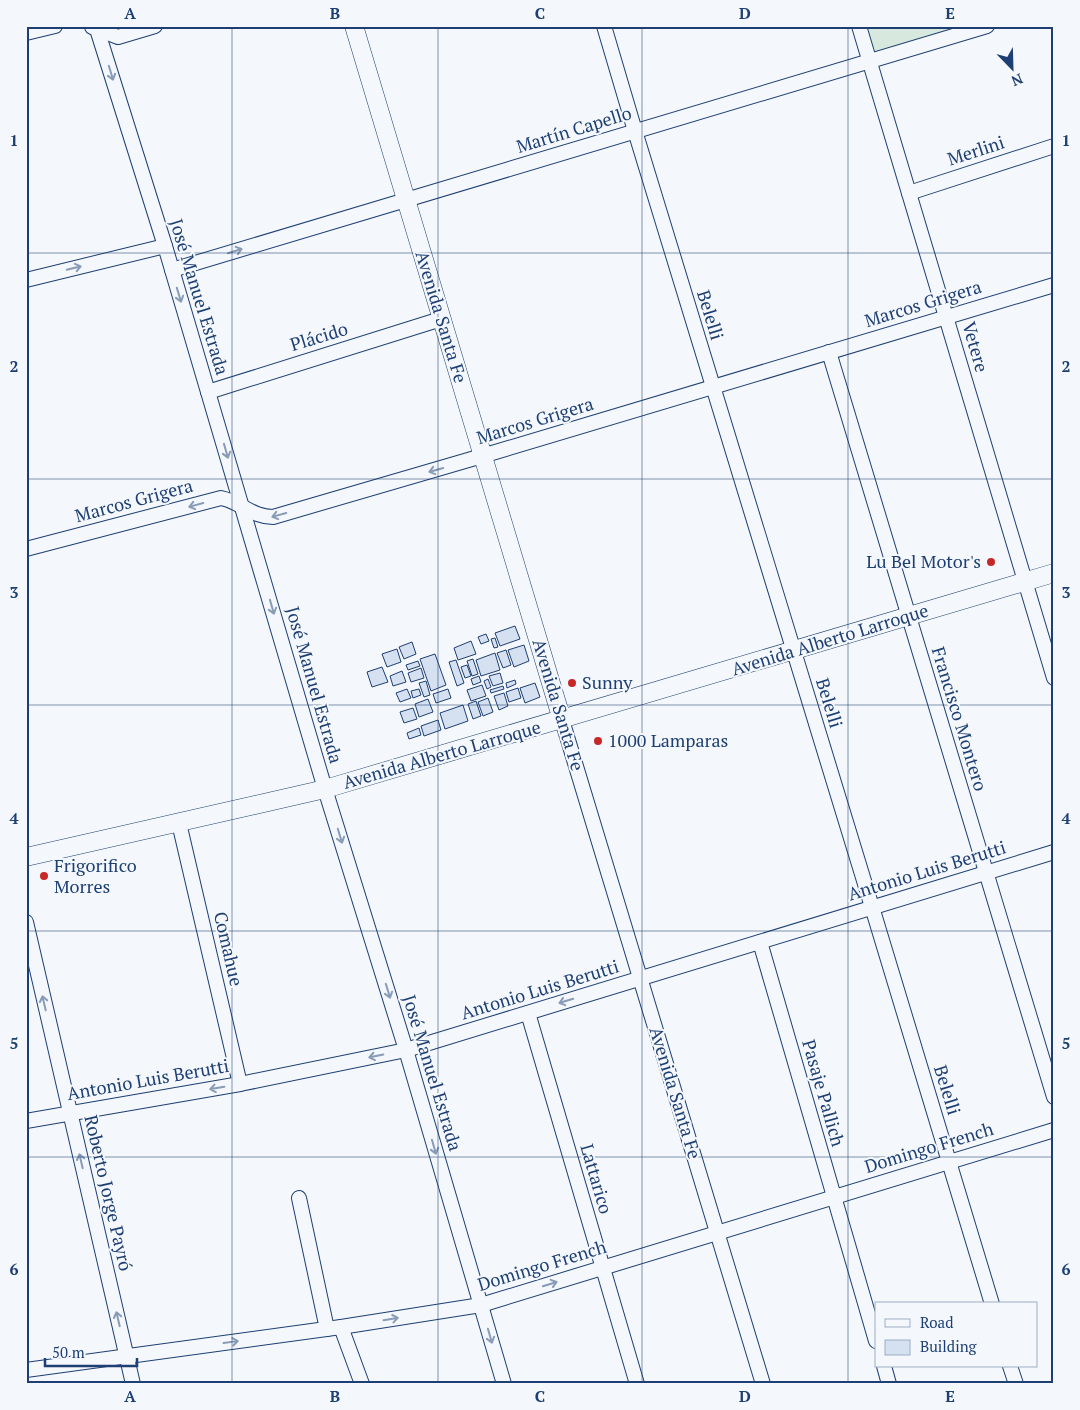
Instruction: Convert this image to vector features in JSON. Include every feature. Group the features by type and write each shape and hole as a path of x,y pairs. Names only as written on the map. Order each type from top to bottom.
{"main road":[{"name":"Avenida Santa Fe","path":"354,26 562,720"},
{"name":"Avenida Alberto Larroque","path":"26,858 325,789 1054,573"}],"street":[{"path":"26,33 55,26"},
{"path":"95,27 118,37 156,26"},
{"name":"Belelli","path":"604,26 712,387 991,1302"},
{"name":"Vetere","path":"859,26 1054,678"},
{"name":"Martín Capello","path":"172,270 988,26"},
{"name":"José Manuel Estrada","path":"95,27 165,246 325,789 406,1050 504,1384"},
{"name":"Merlini","path":"909,192 1054,146"},
{"path":"26,280 165,246"},
{"name":"Marcos Grigera","path":"26,549 221,498 257,516 273,517 1054,285"},
{"name":"Plácido","path":"208,392 441,319"},
{"name":"Francisco Montero","path":"828,352 1054,1097"},
{"name":"Avenida Santa Fe","path":"562,720 763,1384"},
{"name":"Comahue","path":"179,823 240,1084"},
{"name":"Antonio Luis Berutti","path":"26,1121 240,1084 406,1050 1054,852"},
{"name":"Roberto Jorge Payró","path":"26,922 133,1384"},
{"name":"Pasaje Pallich","path":"760,942 875,1338"},
{"name":"Lattarico","path":"528,1013 637,1384"},
{"name":"Domingo French","path":"26,1370 341,1327 481,1304 1054,1130"},
{"path":"299,1198 326,1329"},
{"path":"341,1327 362,1384"},
{"path":"885,1368 889,1384"},
{"path":"1011,1368 1016,1384"}],"shaded area":[{"path":"860,26 987,26 869,61"}],"building":[{"path":"515,626 520,639 500,646 495,633"},
{"path":"486,634 489,641 481,644 478,637"},
{"path":"495,638 498,647 494,648 491,639"},
{"path":"471,641 476,654 458,660 454,648"},
{"path":"412,642 416,654 404,659 399,647"},
{"path":"524,645 529,661 514,667 508,650"},
{"path":"397,649 401,662 387,667 382,654"},
{"path":"506,650 511,665 503,668 497,653"},
{"path":"495,653 500,670 481,676 476,660"},
{"path":"435,654 446,685 431,691 420,659"},
{"path":"473,659 478,674 472,676 467,661"},
{"path":"456,660 464,683 457,686 449,662"},
{"path":"418,661 420,666 408,670 406,665"},
{"path":"467,665 471,676 465,678 461,667"},
{"path":"382,667 388,682 372,687 367,672"},
{"path":"421,668 424,678 411,682 408,673"},
{"path":"402,671 406,682 393,686 390,676"},
{"path":"500,673 503,683 493,686 489,676"},
{"path":"479,676 481,682 473,685 471,679"},
{"path":"488,679 491,687 487,689 484,681"},
{"path":"515,680 516,684 507,688 506,683"},
{"path":"426,681 430,695 424,697 419,683"},
{"path":"535,683 540,697 525,703 520,688"},
{"path":"482,685 486,696 471,701 467,690"},
{"path":"503,686 504,689 491,693 490,690"},
{"path":"518,688 521,698 509,702 506,692"},
{"path":"407,689 411,698 400,702 396,693"},
{"path":"419,689 421,695 413,698 411,691"},
{"path":"448,689 451,698 436,703 433,694"},
{"path":"504,693 508,706 499,710 494,696"},
{"path":"488,698 493,712 483,716 478,702"},
{"path":"428,699 433,712 419,717 415,704"},
{"path":"476,701 481,716 473,719 468,704"},
{"path":"463,705 468,721 445,729 440,713"},
{"path":"413,708 417,719 404,723 400,712"},
{"path":"438,720 441,730 424,736 421,726"},
{"path":"419,728 421,735 409,739 407,733"}],"place":[{"name":"Lu Bel Motor's","path":"991,562"},
{"name":"Sunny","path":"572,683"},
{"name":"1000 Lamparas","path":"598,741"},
{"name":"Frigorifico Morres","path":"44,876"}]}
